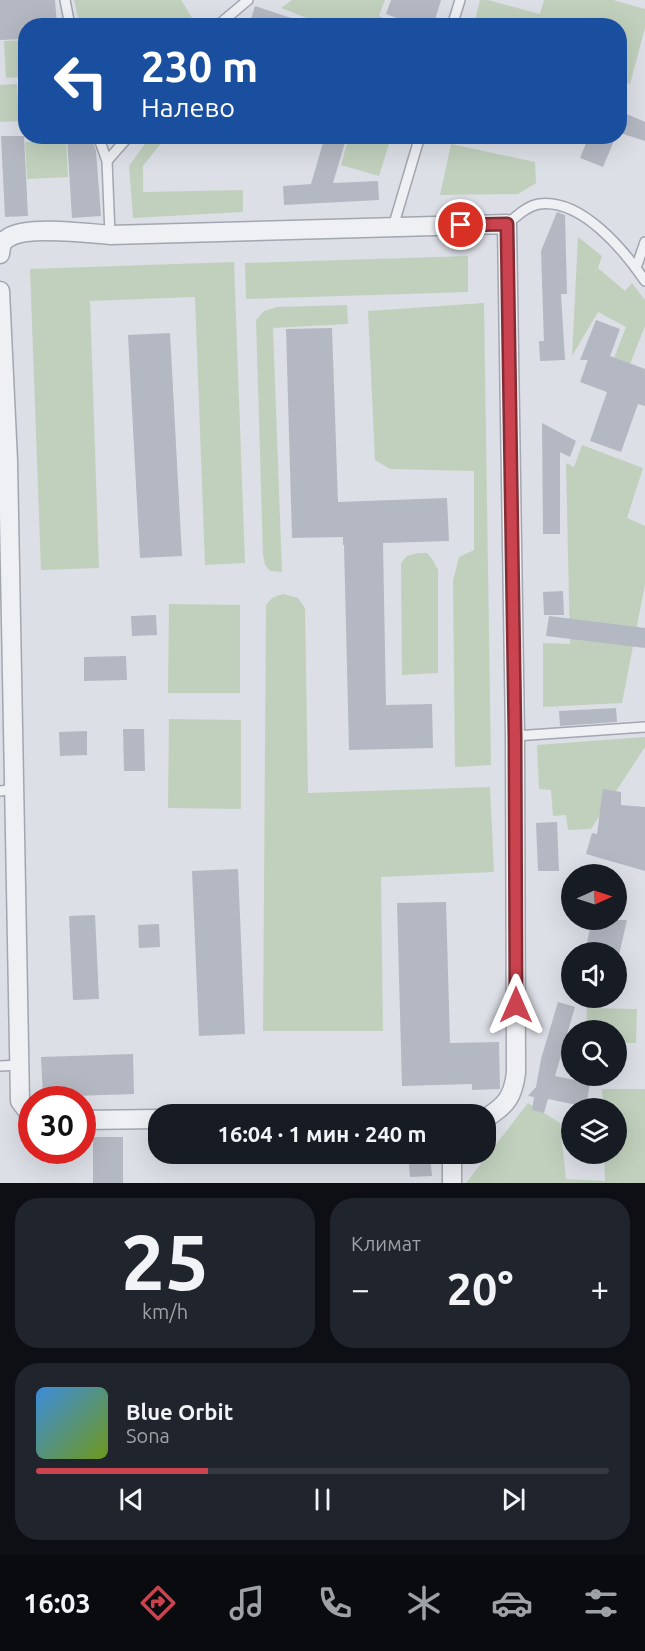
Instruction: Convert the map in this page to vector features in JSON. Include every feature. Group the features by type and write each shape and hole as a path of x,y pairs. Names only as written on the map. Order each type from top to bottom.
{"street":[{"path":"0,254 2,244 9,236 60,231 110,235 507,224 515,736 516,1072 514,1090 504,1106 496,1111"},
{"path":"0,291 7,790 20,1086"},
{"path":"96,1120 148,1119"},
{"path":"452,1164 452,1183"}],"lane":[{"path":"65,0 68,18"},
{"path":"227,18 248,0"},
{"path":"454,18 460,0"},
{"path":"101,144 107,161 110,235"},
{"path":"107,161 122,144"},
{"path":"393,227 418,144"},
{"path":"507,224 526,209 540,204 567,207 611,238 645,281"},
{"path":"636,268 645,242"},
{"path":"515,736 645,727"},
{"path":"0,1066 20,1065"}],"green space":[{"path":"74,0 181,0 192,18 78,18"},
{"path":"292,0 385,0 379,16 384,18 307,18 281,8"},
{"path":"480,0 488,0 540,14 544,0 613,0 645,9 645,28 630,84 627,83 627,18 476,18"},
{"path":"18,40 18,77 6,78 4,41"},
{"path":"17,84 18,121 0,122 0,85"},
{"path":"25,144 66,144 68,177 27,179"},
{"path":"145,144 160,144 143,166 143,192 243,190 243,212 133,218 129,166"},
{"path":"347,144 389,144 379,176 341,165"},
{"path":"451,144 535,162 536,183 518,194 440,195"},
{"path":"578,237 602,256 598,268 625,291 632,283 645,300 645,326 623,382 585,367 589,357 611,366 626,327 598,312 572,356"},
{"path":"468,256 468,292 246,299 245,263"},
{"path":"234,262 245,563 205,565 195,297 90,301 99,568 41,570 30,269"},
{"path":"484,303 491,765 455,767 453,581 459,557 474,550 474,471 390,469 375,460 368,311"},
{"path":"347,305 348,324 273,328 282,572 270,571 265,565 263,554 256,320 264,311 277,307"},
{"path":"582,445 643,468 627,518 645,526 645,584 622,703 543,707 543,643 570,644 566,463 574,467"},
{"path":"427,553 438,570 438,673 402,675 401,563 407,556"},
{"path":"283,594 298,598 305,608 308,793 490,787 494,872 381,877 383,1031 263,1031 266,605 272,598"},
{"path":"169,604 240,605 240,693 168,693"},
{"path":"169,719 241,720 241,809 168,808"},
{"path":"645,737 645,747 591,829 568,830 566,815 553,816 551,790 539,789 537,745"},
{"path":"587,1008 637,1009 636,1043 627,1043 627,1020 586,1020"},
{"path":"602,1089 645,1089 645,1183 466,1183 481,1164 496,1164 496,1144 528,1103 560,1123 561,1164 564,1164 566,1179 605,1181 604,1164 627,1164 627,1098 602,1098"}],"building":[{"path":"0,0 55,0 56,18 18,18 18,39 0,40"},
{"path":"391,0 441,0 435,18 396,18 386,14"},
{"path":"255,6 291,18 251,18"},
{"path":"627,114 645,122 645,141 627,135"},
{"path":"1,136 18,136 18,144 24,144 28,216 5,217"},
{"path":"67,144 94,144 101,216 72,218"},
{"path":"323,144 345,144 333,183 378,181 379,200 284,205 283,186 311,184"},
{"path":"586,144 613,144 603,167 580,158"},
{"path":"557,212 565,215 567,294 561,294 565,360 540,361 539,341 544,341 541,251"},
{"path":"596,320 620,329 610,356 645,369 645,406 638,404 621,452 590,441 607,392 580,382 588,360 580,360"},
{"path":"332,328 338,502 447,498 449,541 383,543 386,705 432,704 433,748 349,750 343,537 292,538 286,329"},
{"path":"170,333 182,556 140,558 128,335"},
{"path":"542,423 576,441 570,457 560,452 560,534 543,534"},
{"path":"563,591 564,615 544,615 543,592"},
{"path":"156,615 157,635 132,636 131,616"},
{"path":"549,616 645,628 645,648 546,636"},
{"path":"126,656 127,680 84,681 84,657"},
{"path":"616,708 617,722 560,726 559,711"},
{"path":"123,729 144,729 145,771 124,771"},
{"path":"87,731 87,755 60,756 59,732"},
{"path":"603,789 621,792 621,805 645,807 645,871 586,854 592,833 597,834"},
{"path":"557,822 559,871 538,871 536,823"},
{"path":"238,869 245,1034 199,1036 192,871"},
{"path":"446,902 450,1043 499,1042 500,1089 472,1090 472,1084 402,1086 397,903"},
{"path":"95,915 99,999 73,1000 69,916"},
{"path":"159,924 160,947 139,948 138,925"},
{"path":"590,930 625,930 622,942 587,942"},
{"path":"558,1002 561,1003 561,1008 575,1008 571,1020 561,1020 561,1055 555,1076 561,1077 561,1086 590,1086 588,1098 561,1098 561,1102 548,1099 544,1113 532,1110 534,1097 528,1096 536,1087 541,1059"},
{"path":"133,1054 134,1094 96,1095 96,1086 42,1086 41,1057"},
{"path":"96,1137 123,1137 123,1183 93,1183"},
{"path":"409,1164 431,1164 432,1176 410,1177"}],"route":[{"path":"461,225 507,224 515,736 516,1005"}]}
